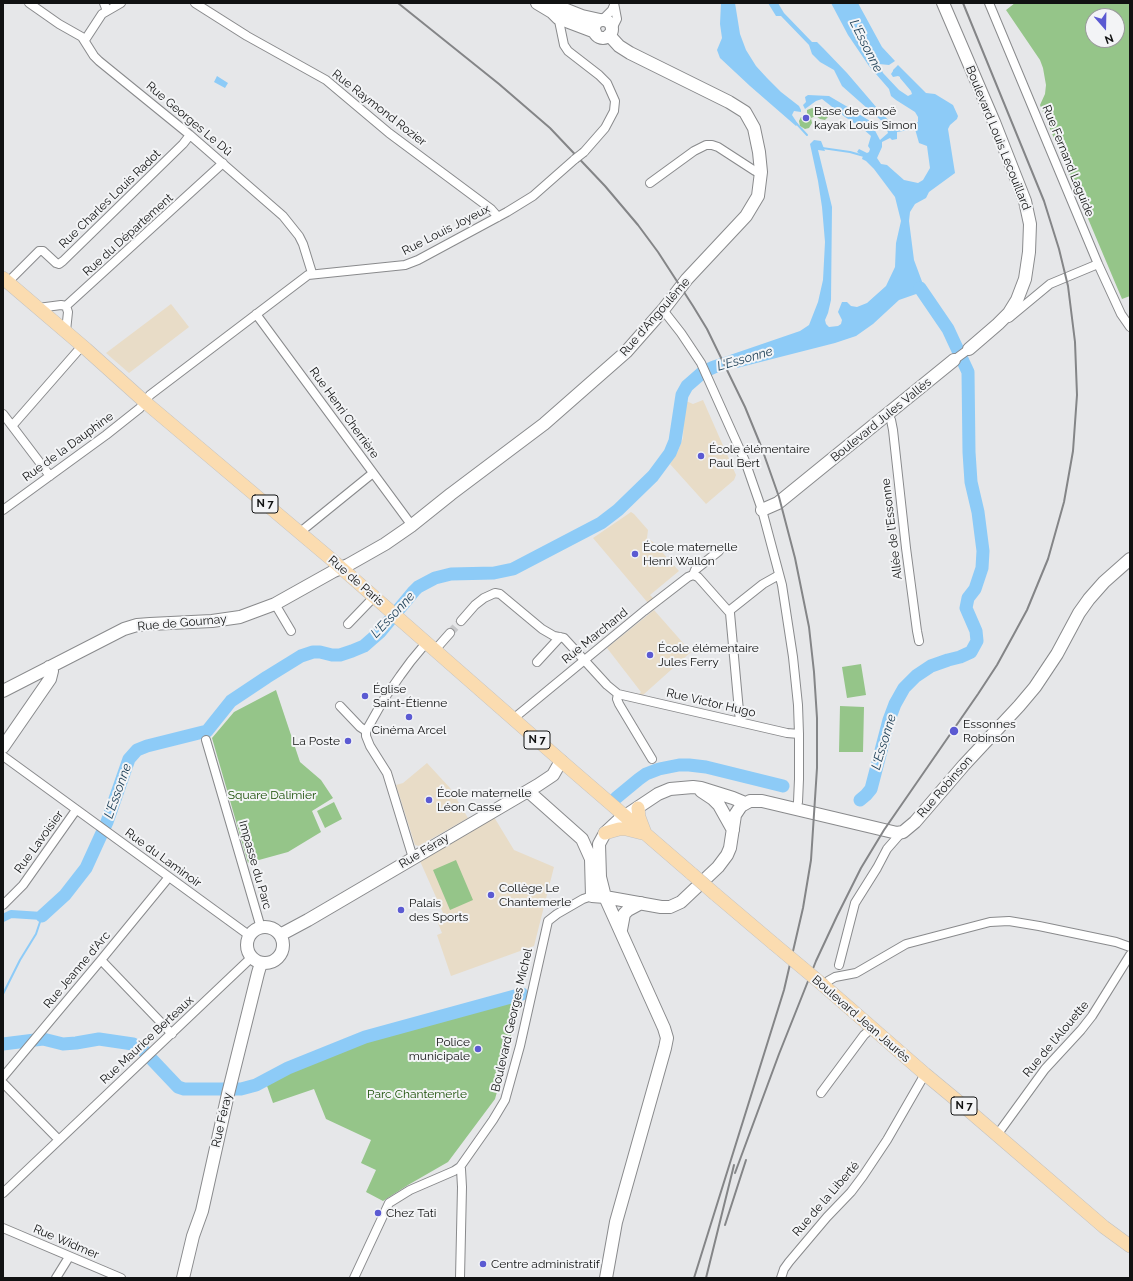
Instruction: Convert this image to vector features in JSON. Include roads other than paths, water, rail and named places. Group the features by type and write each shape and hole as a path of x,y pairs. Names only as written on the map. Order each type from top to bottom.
{"main road":[{"name":"N 7","path":"5,280 66,331 145,402"},
{"name":"Rue de Paris","path":"145,402 385,606 622,813"},
{"path":"638,808 639,816 646,834"},
{"name":"Boulevard Jean Jaurès","path":"622,813 1104,1227 1130,1246"},
{"path":"602,838 619,829 626,829 646,834"},
{"name":"Boulevard Jean Jaurès","path":"1104,1227 1130,1254"}],"street":[{"name":"Rue Georges Le Dû","path":"29,3 85,40 94,56 190,135 283,216 303,244 312,273"},
{"path":"85,40 105,7 121,3"},
{"name":"Rue Raymond Rozier","path":"195,3 247,36 326,80 389,133 491,209 498,217"},
{"path":"537,3 552,12 582,16 609,22 610,31"},
{"path":"549,3 574,25 594,32 601,37 610,31 617,19 614,4"},
{"name":"Boulevard Louis Lecouillard","path":"943,3 994,122 1025,201 1030,224 1029,252 1023,301"},
{"name":"Rue Fernand Laguide","path":"989,3 1098,264 1121,314 1130,327"},
{"path":"594,32 595,24 612,10 614,4"},
{"name":"Rue Louis Joyeux","path":"145,402 150,395 308,275 312,273 405,265 418,260 498,217 533,196 584,152 605,128 614,111 615,100 607,83 568,51 564,45 561,13"},
{"path":"563,35 566,29 574,25"},
{"name":"Rue d'Angoulême","path":"340,568 348,566 385,544 411,526 555,415 620,358 663,310 687,279 746,216 758,196 761,172 759,152 755,132 751,121 745,112 729,102 630,53 619,46 610,31"},
{"name":"Rue Charles Louis Radot","path":"5,280 39,251 43,251 56,263 59,264 63,261 177,150 190,135"},
{"path":"650,183 694,151 706,145 718,147 755,171 761,172"},
{"name":"Rue du Département","path":"66,306 223,163"},
{"name":"Boulevard Jules Vallès","path":"762,510 778,503 888,415 969,349 1023,301 1050,284 1098,264"},
{"path":"38,308 60,305 66,306 68,312 66,331"},
{"path":"663,310 681,333 701,363 745,461 762,510 779,575 793,657 798,705 800,779 796,808"},
{"name":"Rue Henri Cherrière","path":"256,314 411,526"},
{"path":"12,426 82,346"},
{"name":"Rue de la Dauphine","path":"3,510 106,435 140,408 145,402"},
{"path":"3,414 50,476"},
{"name":"Allée de l'Essonne","path":"888,415 891,420 893,430 906,548 919,641"},
{"path":"299,533 373,473"},
{"name":"Rue Marchand","path":"513,719 584,660 688,577 693,575 695,570 719,551"},
{"name":"Rue Robinson","path":"901,833 910,827 964,765 1019,706 1046,671 1089,599 1104,582 1130,559"},
{"name":"Rue de Gournay","path":"3,691 124,629 137,625 212,621 240,617 275,604 340,568"},
{"path":"693,575 698,577 730,613 740,722"},
{"path":"729,611 763,584 779,575"},
{"path":"461,621 475,605 484,598 495,593 500,594 542,629 554,636 564,638 607,686 618,694 617,699 619,704 652,760"},
{"path":"348,624 374,597"},
{"path":"275,604 291,631"},
{"path":"413,858 387,773 370,746 366,736 366,731 384,699 411,661 450,633"},
{"path":"537,662 560,637"},
{"path":"3,747 50,679 52,671 50,667"},
{"name":"Rue Victor Hugo","path":"618,694 799,734"},
{"path":"340,706 360,727 366,731"},
{"name":"Impasse du Parc","path":"206,740 261,928"},
{"name":"Rue du Laminoir","path":"3,756 250,936"},
{"name":"Rue Féray","path":"280,935 528,791 553,775 561,761"},
{"path":"606,1278 616,1222 667,1038 664,1028 605,897 600,877 602,838 622,813 638,808 662,792 670,789 692,787 715,791 745,803"},
{"path":"692,787 707,795 719,805 733,830"},
{"path":"528,791 582,839 591,859 592,896 661,907 670,907 681,902 723,861 730,848 735,815 745,803 750,801 762,801 796,808 901,833"},
{"name":"Rue Lavoisier","path":"3,905 23,885 76,810"},
{"path":"839,965 855,903 887,849 901,833"},
{"path":"582,839 602,838"},
{"name":"Rue Jeanne d'Arc","path":"3,1077 169,877"},
{"name":"Boulevard Georges Michel","path":"354,1278 389,1202 403,1193 460,1167 493,1120 505,1100 520,1046 548,921 583,899 592,896"},
{"path":"620,930 624,914 641,903"},
{"path":"823,986 837,976 856,973 906,944 990,922 1003,921 1039,926 1116,942 1130,947"},
{"path":"265,927 274,929 280,935 284,945 280,955 272,962 257,960 248,949 248,940 257,929 265,927"},
{"name":"Rue de l'Alouette","path":"997,1135 1045,1068 1081,1030 1092,1016 1130,955"},
{"path":"101,960 172,1034"},
{"name":"Rue Féray","path":"183,1278 193,1236 202,1212 258,973 257,960"},
{"name":"Rue Maurice Berteaux","path":"3,1193 152,1052 257,960"},
{"path":"821,1093 864,1035 872,1028"},
{"name":"Rue de la Liberté","path":"781,1278 784,1269 793,1257 827,1217 851,1192 863,1176 887,1140 925,1074"},
{"path":"3,1083 59,1140"},
{"path":"460,1167 462,1188 460,1278"},
{"name":"Rue Widmer","path":"3,1228 120,1278"},
{"path":"56,1278 69,1257"}],"water":[{"path":"721,3 735,3 740,34 746,50 756,66 767,78 781,92 799,106 801,112 794,111 792,115 798,124 796,126 720,58 717,50 722,38 720,24"},
{"path":"768,3 778,3 784,13 812,42 817,42 847,73 896,129 918,122 918,117 915,112 891,96 889,89 869,66 848,35 831,3 858,3 882,47 895,61 889,65 879,64 883,73 899,90 908,96 912,94 900,77 893,77 891,74 898,65 926,93 935,94 953,105 958,116 948,129 955,173 929,192 926,198 915,204 910,212 909,221 914,260 930,303 919,293 899,300 873,324 856,336 835,343 737,368 730,355 800,331 809,325 818,302 823,280 825,242 822,207 810,144 814,140 821,141 825,151 818,150 832,207 831,300 825,320 829,327 838,326 841,324 842,320 838,312 842,302 847,302 851,306 857,307 867,303 886,286 895,267 896,243 901,221 895,197 874,169 862,159 863,156 857,152 859,149 867,153 869,152 870,149 868,146 871,136 822,99 816,101 805,109 803,105 806,102 805,97 808,95 829,96 870,121 880,140 888,133 885,124 842,86 834,70 820,62 812,54 809,45 781,16 776,16","holes":["915,129 919,143 927,146 930,168 923,180 918,183 904,180 887,165 881,164 877,158 882,147 882,142 890,138 892,140 897,139 897,132"]},
{"path":"217,76 228,83 225,88 214,82"}],"waterway":[{"name":"L'Essonne","path":"796,123 807,135"},
{"path":"822,148 850,152 864,156"},
{"name":"L'Essonne","path":"860,800 871,789 889,720 895,704 904,688 916,676 931,666 971,652 977,641 976,631 966,608 968,598 975,589 982,568 983,551 978,512 971,482 968,372 948,329 920,288"},
{"name":"L'Essonne","path":"42,916 65,895 86,868 107,822 129,759 137,750 147,746 207,731 231,701 301,656 313,652 340,655 364,646 380,632 418,587 435,578 451,574 494,573 513,569 601,523 618,510 653,476 670,453 675,441 682,395 687,386 703,372 750,356"},
{"name":"L'Essonne","path":"616,798 646,774 659,769 679,765 706,767 783,786"},
{"name":"L'Essonne","path":"3,918 11,914 42,916"},
{"name":"L'Essonne","path":"3,994 20,960 36,934 42,916"},
{"path":"3,1044 43,1039 63,1044 99,1039 133,1044 142,1049 178,1087 184,1089 241,1089 256,1085 288,1068 365,1037 522,994"}],"tunnel":[{"path":"450,633 461,621"}],"railway":[{"path":"398,3 499,84 550,128 605,186 638,225 658,252 707,329 745,407 779,497 795,558 809,627 817,718 817,768 811,860 803,908 784,990 694,1278"},
{"path":"735,1173 779,1054 816,961 837,916 861,868 884,830 978,694 997,665 1014,634 1027,610 1048,559 1064,502 1073,451 1077,395 1075,342 1068,286 1059,249 1044,201 963,3"},
{"path":"725,1225 746,1160"},
{"path":"706,1278 734,1165"}],"place":[{"name":"Base de canoë kayak Louis Simon","path":"806,118"},
{"name":"École élémentaire Paul Bert","path":"701,456"},
{"name":"École maternelle Henri Wallon","path":"635,554"},
{"name":"École élémentaire Jules Ferry","path":"650,655"},
{"name":"Église Saint-Étienne","path":"365,696"},
{"name":"Cinéma Arcel","path":"409,717"},
{"name":"Essonnes Robinson","path":"954,731"},
{"name":"La Poste","path":"348,741"},
{"name":"École maternelle Léon Casse","path":"429,800"},
{"name":"Collège Le Chantemerle","path":"491,895"},
{"name":"Palais des Sports","path":"401,910"},
{"name":"Police municipale","path":"478,1049"},
{"name":"Chez Tati","path":"378,1213"},
{"name":"Centre administratif","path":"483,1264"}],"park label":[{"name":"Square Dalimier","path":"272,795"},
{"name":"Parc Chantemerle","path":"417,1094"}]}
